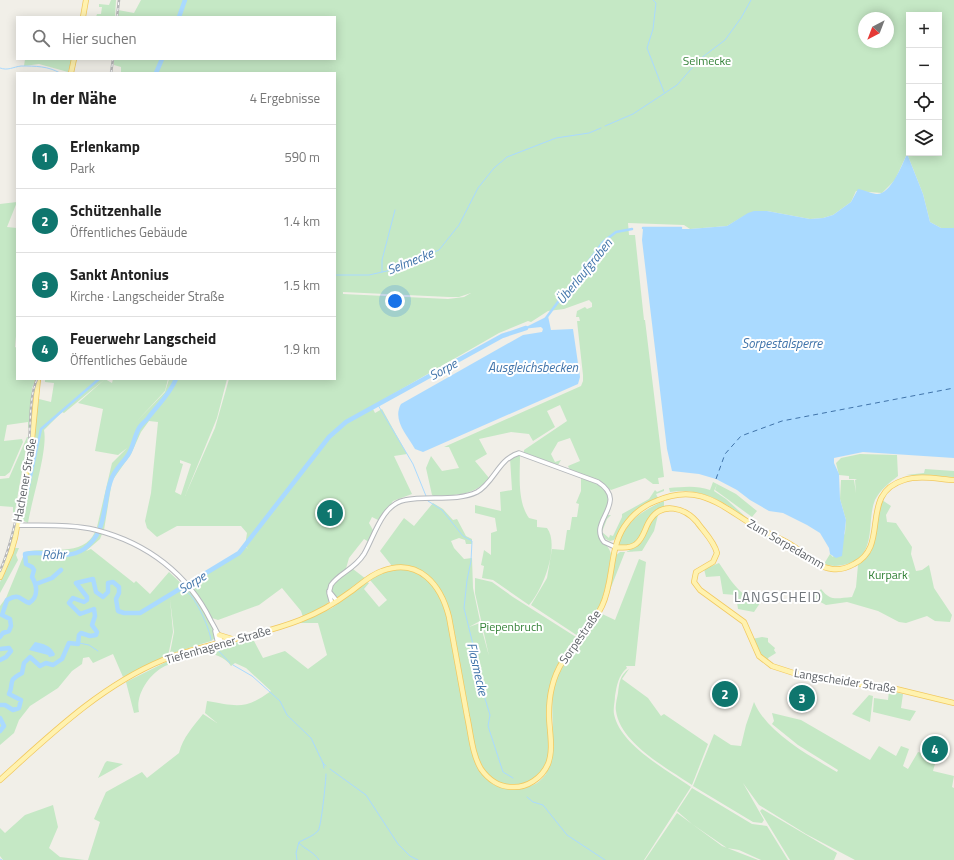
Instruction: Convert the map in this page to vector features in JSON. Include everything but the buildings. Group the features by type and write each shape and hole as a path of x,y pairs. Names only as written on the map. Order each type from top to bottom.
{"main road":[{"path":"84,16 86,0"},
{"path":"71,72 74,60"},
{"name":"Hachener Straße","path":"0,578 12,548 17,525 31,445 38,380"},
{"name":"Zum Sorpedamm","path":"616,547 625,526 642,508 669,496 693,494 723,505 755,526 793,546 818,565 831,569 845,568 862,559 869,551 873,540 878,505 883,495 891,486 911,478 954,480"},
{"name":"Langscheider Straße","path":"616,547 625,548 637,544 651,519 660,510 669,508 683,510 691,516 713,542 717,553 713,562 696,572 694,582 700,590 744,622 756,651 764,661 780,669 806,677 892,688 954,703"},
{"name":"Sorpestraße","path":"367,579 382,571 393,568 409,568 419,572 432,581 440,591 448,617 477,761 484,773 496,783 512,787 526,785 539,777 549,762 551,754 549,711 554,678 566,654 595,618 602,606 609,585 616,547"},
{"name":"Tiefenhagener Straße","path":"0,780 82,708 114,685 162,661 220,643 291,624 334,603 367,579"},
{"path":"219,635 233,640"}],"street":[{"path":"334,603 329,598 330,585 334,580 353,568 360,560 386,514 396,503 405,500 473,493 484,486 505,461 519,453 598,482 605,487 610,495 610,503 601,524 600,533 604,542 616,547"},
{"path":"17,525 71,526 95,530 127,540 151,553 185,581 203,606 220,643"},
{"path":"214,628 219,635 220,643"}],"green space":[{"path":"111,0 116,0 115,16 96,16 97,14 101,14 102,7 99,7 99,4 109,5"},
{"path":"141,0 954,0 954,228 941,228 930,222 923,194 908,156 942,156 942,12 906,12 906,156 895,180 882,193 856,191 851,202 833,215 823,218 810,219 767,211 744,216 727,226 690,229 684,225 628,223 629,235 635,235 664,477 658,478 659,484 653,484 645,478 611,490 601,483 570,470 568,466 580,461 570,438 558,442 551,454 555,462 561,460 558,465 524,453 524,450 567,421 560,405 547,411 555,427 533,441 529,434 511,432 479,439 487,454 475,461 489,478 483,484 471,491 457,495 432,495 426,468 431,456 442,471 459,468 449,447 444,447 581,386 583,375 577,321 580,321 579,317 576,317 577,311 585,307 587,309 592,307 592,303 589,300 564,309 548,311 531,322 528,321 499,333 346,421 328,437 245,546 247,533 241,526 177,526 157,537 147,528 145,521 151,493 158,422 149,421 141,432 131,454 112,481 104,530 97,527 112,463 127,448 118,455 95,451 103,409 78,403 104,380 112,383 113,380 168,380 165,391 137,421 165,392 169,380 227,380 217,418 185,496 215,428 229,380 336,380 336,72 121,72 121,67 114,65 114,60 336,60 336,16 117,16 118,10 134,13","holes":["343,292 459,297 471,293 464,297 448,299 343,294","180,460 191,464 181,495 175,492 183,464 180,463"]},
{"path":"25,60 72,60 68,72 39,64 24,66"},
{"path":"16,202 7,227 16,228 16,380 36,380 32,388 30,427 28,428 28,422 7,425 4,441 22,439 23,442 10,472 5,476 0,476 0,204"},
{"path":"45,380 104,380 64,413 62,412 44,430 45,439 42,462 28,523 20,519 39,399 51,402 54,383 45,382"},
{"path":"373,409 375,413 382,409 407,454 394,456 412,494 393,501 380,521 372,517 369,523 374,532 369,542 364,539 349,558 345,572 336,577 330,583 328,590 329,601 327,604 303,617 301,611 282,588 259,605 218,620 212,618 190,584 246,547 248,549 246,546 329,438 347,423"},
{"path":"27,437 13,522 13,507 0,506 0,479 9,478"},
{"path":"860,454 897,455 898,476 882,490 875,500 872,509 867,546 863,553 857,560 847,564 836,566 827,565 824,564 830,554 833,557 845,533 846,520 840,499 841,480 854,480 856,493 855,480 857,479 849,479 849,476 839,475 836,463 841,458"},
{"path":"520,455 521,496 525,511 529,518 537,520 537,527 547,528 551,536 552,545 551,556 544,579 540,589 529,605 493,580 482,578 484,566 481,565 484,550 491,555 491,533 497,531 495,518 475,513 475,505 501,511 500,492 512,490 510,458"},
{"path":"925,469 954,471 954,477 906,475 924,473"},
{"path":"581,478 601,486 607,495 607,507 599,524 598,534 611,554 608,576 598,608 586,628 578,636 531,605 547,578 552,549 564,550 567,530 570,530 572,517 577,517 579,504 576,503 581,491"},
{"path":"713,482 717,484 714,491 726,499 749,520 731,507 712,497 692,492 670,492 669,488 695,487 710,490"},
{"path":"717,484 736,494 757,511 752,517 715,490"},
{"path":"664,489 664,491 656,494 658,498 630,515 614,540 610,541 606,539 602,532 609,538 610,535 613,536 622,514 649,499 655,490 657,492"},
{"name":"Kurpark","path":"882,500 891,506 886,515 887,522 896,523 912,547 911,554 916,571 922,570 929,565 934,588 952,615 950,622 935,621 927,616 906,623 899,622 878,611 847,602 826,605 813,598 821,589 831,598 852,597 856,587 858,565 871,552 874,543 876,521"},
{"path":"664,501 664,510 658,515 654,531 642,551 626,552 636,547 635,543 624,546 620,545 618,542 627,527 642,512"},
{"name":"Piepenbruch","path":"433,503 443,509 453,520 457,519 466,536 472,539 472,544 466,544 465,540 459,538 451,541 454,548 464,559 472,558 473,588 480,621 469,627 480,623 489,656 475,593 475,578 492,582 576,637 559,662 552,679 550,691 551,737 545,765 538,775 521,784 510,785 499,782 489,775 479,761 475,749 446,603 437,584 432,578 420,571 392,566 380,551 404,518 414,526"},
{"path":"608,515 611,515 607,519 602,532 606,518"},
{"path":"95,532 102,534 100,539 86,551 91,549 134,583 136,581 150,594 169,572 183,585 157,603 186,585 208,616 215,638 211,641 170,653 174,632 170,599 173,632 168,656 123,677 113,654 93,663 89,657 83,658 82,664 72,671 58,688 30,706 19,720 14,733 0,745 0,606 6,598 25,552 34,550 64,550 74,548 89,540"},
{"path":"767,535 796,551 805,559 804,560 765,537"},
{"path":"15,548 19,548 16,555 18,560 0,593 0,582"},
{"path":"620,552 625,552 606,600 615,556"},
{"path":"639,559 646,562 635,666 626,666 627,668 620,677 615,696 614,714 618,725 625,736 635,746 658,765 691,787 644,860 88,860 100,822 94,819 106,792 142,772 147,778 179,753 186,737 203,714 217,723 205,713 207,701 234,705 247,704 271,691 246,668 235,663 231,666 222,658 207,653 170,664 154,674 141,692 138,705 139,712 134,713 126,682 168,661 242,641 254,641 263,658 285,651 308,669 327,655 318,623 300,623 332,608 367,582 369,583 364,589 379,607 387,600 370,580 377,575 394,570 419,573 433,584 442,600 448,620 472,752 485,777 495,785 509,788 527,787 540,781 548,770 552,757 553,694 555,682 559,672 575,646 600,613 615,620"},
{"path":"719,563 736,587 746,596 760,603 754,612 738,609 736,595 723,594 720,576 706,577 704,569"},
{"path":"353,569 366,579 338,598 330,590 331,587 340,578"},
{"path":"762,637 768,638 768,642 775,648 774,650 776,653 768,658 769,662 760,654 752,639"},
{"path":"629,669 622,679 648,698 661,716 664,714 708,744 692,785 646,754 626,734 619,723 616,704 620,680"},
{"path":"889,691 903,694 901,708 916,711 910,721 873,712 874,698 888,700"},
{"path":"869,695 873,696 870,722 852,714"},
{"path":"754,702 760,713 779,734 802,751 837,772 838,770 798,745 772,724 774,721 772,713 801,720 870,760 879,746 896,756 901,746 909,749 903,766 908,769 918,752 937,757 933,771 954,776 952,787 954,788 954,860 855,860 806,834 759,805 743,783 764,820 762,823 753,822 693,786 714,734 731,745 741,746"},
{"path":"107,761 123,764 98,778 105,763"},
{"path":"692,788 752,824 767,826 788,860 761,860 739,850 727,848 692,824 677,811"},
{"path":"53,805 58,827 49,848 60,857 85,860 3,860 0,856 0,828 5,833 25,815"},
{"path":"762,809 837,853 834,860 790,860 760,811"},
{"path":"677,813 722,846 758,860 645,860"}],"water":[{"name":"Sorpestalsperre","path":"906,156 908,156 923,194 930,222 941,228 954,228 954,458 863,452 834,458 834,463 839,474 840,499 846,520 842,556 836,558 830,554 829,548 820,533 807,525 783,513 769,511 750,500 737,490 716,479 699,474 672,471 667,449 642,240 643,229 690,229 727,226 754,211 767,211 810,219 823,218 833,215 851,202 858,189 876,194 886,190 891,185"},
{"name":"Ausgleichsbecken","path":"548,316 551,330 573,329 580,377 578,384 423,452 415,449 399,422 398,416 401,404 523,335 542,332 543,329 541,327 522,329"},
{"path":"35,642 49,647 55,654 54,656 49,657 48,655 29,650"}],"waterway":[{"name":"Röhr","path":"179,16 185,0"},
{"path":"653,0 656,3 653,29 647,48 664,92"},
{"name":"Selmecke","path":"605,126 633,114 677,85 700,59 725,40 741,18 751,0"},
{"name":"Röhr","path":"156,72 162,60"},
{"path":"0,68 6,69 21,66 36,66 58,72"},
{"name":"Selmecke","path":"336,275 369,275 391,270 439,250 459,225 478,188 494,168 507,157 556,138 589,133 601,128"},
{"path":"382,272 382,260 395,210"},
{"name":"Überlaufgraben","path":"643,228 681,228"},
{"name":"Überlaufgraben","path":"546,318 603,242 616,232 632,229"},
{"name":"Sorpe","path":"0,705 5,705 13,710 19,708 21,700 9,694 12,680 22,673 24,663 30,657 40,666 46,663 53,665 62,659 69,643 78,644 79,635 81,633 90,636 96,635 97,632 92,625 95,616 94,609 80,614 69,603 73,598 84,602 87,600 87,597 76,583 93,579 96,592 103,597 108,592 108,583 113,582 119,587 119,593 116,599 118,611 124,613 140,613 239,553 329,437 346,422 502,336 526,328"},
{"path":"23,514 41,429 98,380"},
{"name":"Röhr","path":"0,637 3,633 9,631 11,626 10,619 2,615 7,600 19,597 29,603 36,594 36,587 32,577 34,570 26,564 25,554 40,553 70,555 84,549 92,542 101,526 112,476 130,452 139,428 167,395 175,380"},
{"name":"Flasmecke","path":"378,405 413,464 426,496"},
{"name":"Flasmecke","path":"428,501 442,510 463,536 472,541 471,561 464,608 479,669 480,682 490,715 488,726 503,772 513,778"},
{"path":"36,584 52,578 61,570"},
{"path":"178,590 187,592 191,595 205,622 211,640"},
{"path":"79,643 89,645 98,651"},
{"name":"Röhr","path":"0,649 9,648 11,651 6,657 0,660"},
{"path":"216,648 230,663"},
{"path":"233,665 252,676 280,701 287,715 311,738 323,763 326,766"},
{"name":"Sorpe","path":"0,718 4,726 0,731"},
{"path":"323,763 324,768"},
{"path":"330,769 366,795 398,844 410,856 418,860"},
{"path":"297,860 296,853 299,842 318,831 326,774"},
{"name":"Flasmecke","path":"527,797 533,802 543,805 567,835 605,860"},
{"path":"299,843 315,855 319,860"}],"ferry route":[{"path":"716,479 725,454 741,436 782,421 954,388"}],"railway":[{"path":"117,16 119,0"},
{"path":"111,72 113,60"},
{"path":"0,571 10,542 18,508 29,442 31,402 37,380"}],"place":[{"name":"Erlenkamp","path":"330,513"},
{"name":"Schützenhalle","path":"725,694"},
{"name":"Sankt Antonius","path":"802,698"},
{"name":"Feuerwehr Langscheid","path":"935,749"}],"district":[{"name":"LANGSCHEID","path":"778,597"}]}
